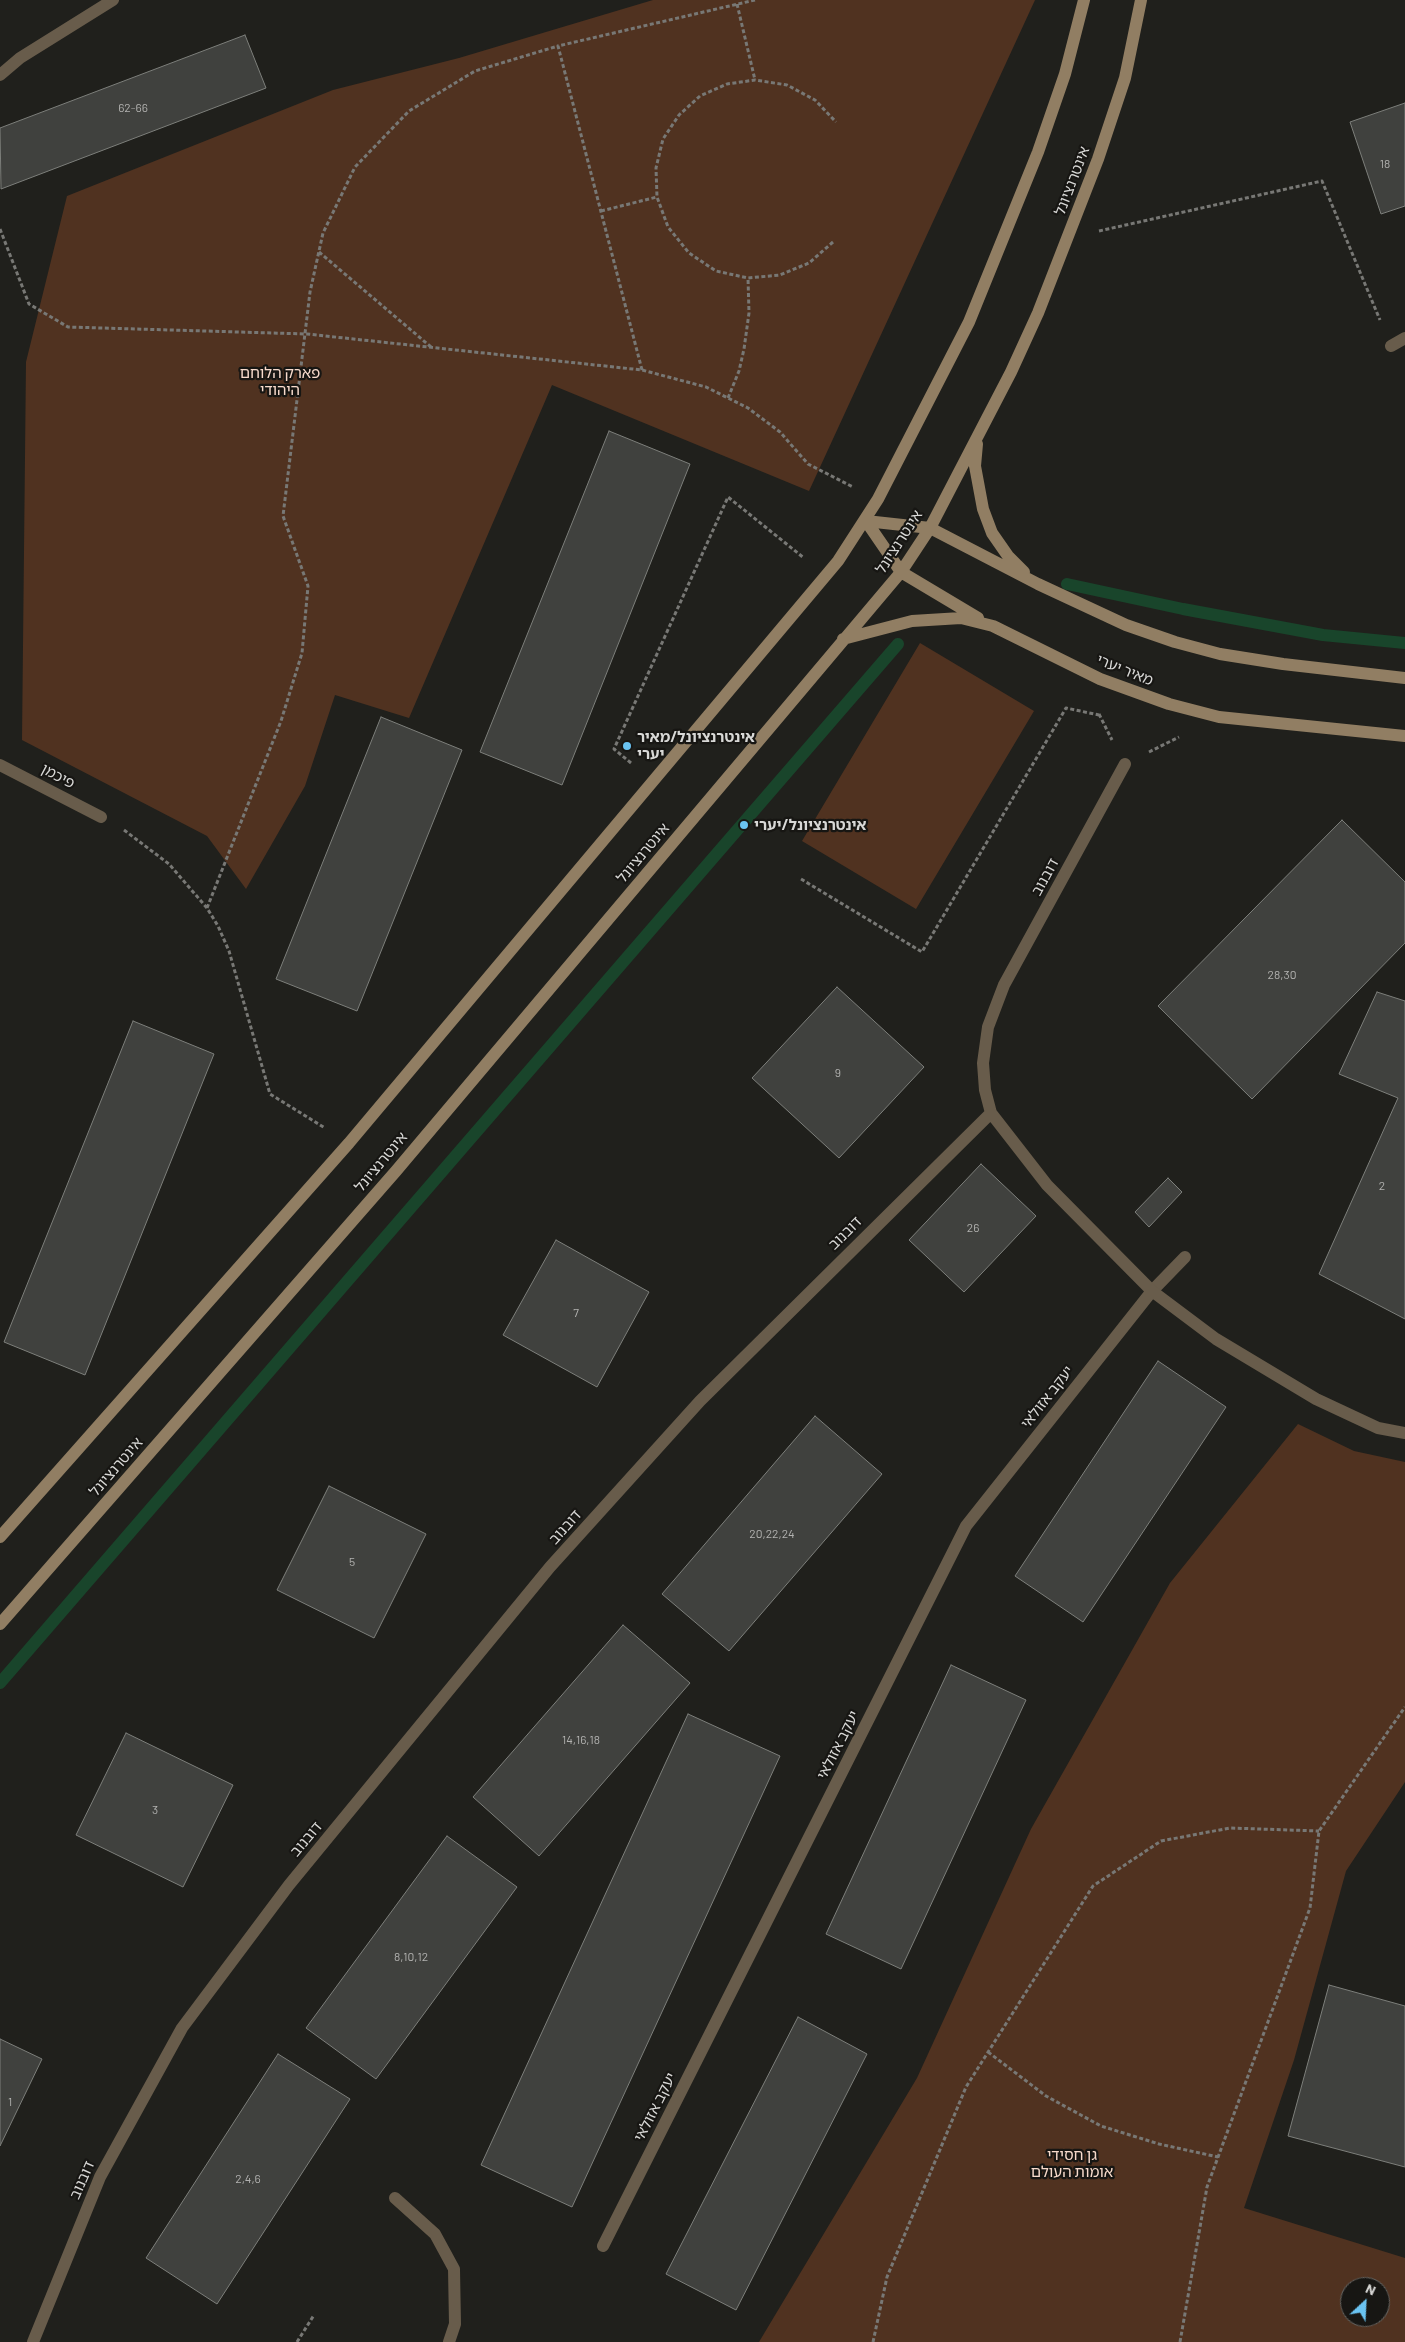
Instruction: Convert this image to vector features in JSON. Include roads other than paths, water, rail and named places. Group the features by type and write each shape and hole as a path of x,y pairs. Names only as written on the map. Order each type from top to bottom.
{"street":[{"path":"0,75 20,58 113,0"},
{"path":"0,1537 349,1142 826,576 866,521 969,322 1014,214 1065,74 1084,0"},
{"name":"אינטרנציונל","path":"0,1624 396,1171 901,572 930,528 1011,372 1038,313 1098,159 1125,78 1141,0"},
{"path":"1391,346 1405,338"},
{"path":"978,436 975,466 983,509 992,533 1008,556 1038,584"},
{"path":"866,521 930,528 1038,584 1126,625 1184,644 1220,654 1283,664 1405,678"},
{"path":"866,521 901,572 993,626"},
{"name":"מאיר יערי","path":"843,639 880,628 936,618 961,618 993,626 1100,679 1169,704 1219,717 1405,736"},
{"name":"דובנוב","path":"33,2342 100,2177 177,2036 289,1885 550,1567 700,1401 991,1112 985,1090 983,1063 988,1027 1004,985 1125,764"},
{"name":"פיכמן","path":"0,765 101,817"},
{"path":"991,1112 1047,1185 1152,1291 1216,1339 1316,1399 1378,1428 1405,1433"},
{"name":"יעקב אזולאי","path":"603,2246 966,1526 1152,1291 1184,1257"},
{"path":"395,2198 435,2234 454,2269 455,2324 449,2342"}],"waterway":[{"path":"1067,584 1183,609 1323,635 1405,643"},
{"path":"0,1683 898,644"}],"place":[{"name":"אינטרנציונל/מאיר יערי","path":"627,746"},
{"name":"אינטרנציונל/יערי","path":"744,825"}],"park label":[{"name":"פארק הלוחם היהודי","path":"280,382"},
{"name":"גן חסידי אומות העולם","path":"1072,2164"}]}
